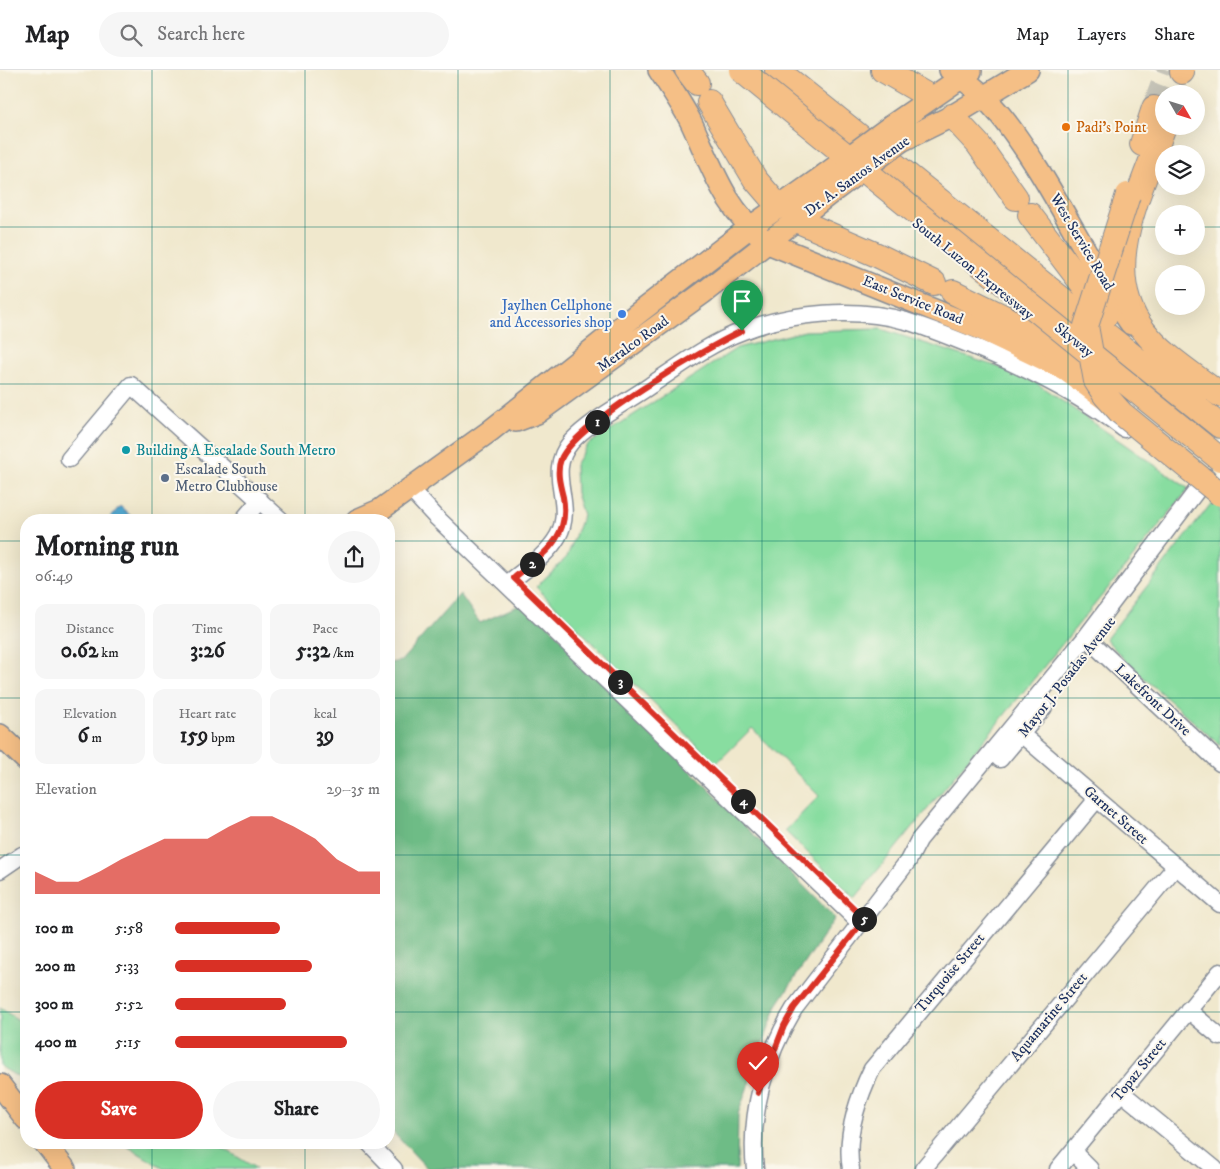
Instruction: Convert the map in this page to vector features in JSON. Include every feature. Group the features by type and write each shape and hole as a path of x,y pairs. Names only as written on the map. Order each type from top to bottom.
{"highway":[{"name":"South Luzon Expressway","path":"727,70 1123,390 1213,481"},
{"name":"Skyway","path":"742,70 1213,481"},
{"name":"Skyway","path":"761,70 1220,442"},
{"path":"777,70 1220,426"},
{"path":"884,70 930,97"},
{"path":"698,85 755,179 787,214 878,255 1022,326 1123,390"},
{"path":"952,116 978,144 1123,336 1192,404"},
{"path":"1155,128 1086,326 1090,356 1096,381 1121,414 1213,481"},
{"path":"1155,131 1124,248 1127,294 1135,318 1145,333 1220,395"}],"main road":[{"name":"East Service Road","path":"659,70 690,121 722,190 749,228 768,243 941,311 1064,369 1213,481"},
{"name":"Dr. A. Santos Avenue","path":"749,228 787,214 896,134 930,97 961,72"},
{"name":"West Service Road","path":"961,72 1009,125 1135,329 1164,361 1220,408"},
{"name":"Dr. A. Santos Avenue","path":"896,134 952,116 1022,72"},
{"path":"930,97 952,116"},
{"name":"Dr. A. Santos Avenue","path":"768,243 787,214"},
{"name":"Meralco Road","path":"371,514 380,510 490,431 749,228"},
{"name":"Meralco Road","path":"490,431 537,413 703,293 768,243"},
{"path":"0,735 20,754"},
{"path":"0,1084 20,1111"},
{"path":"49,1149 64,1169"}],"street":[{"path":"510,581 545,555 558,535 564,516 558,472 560,462 572,442 621,406 717,343 765,324 818,315 869,315 904,321 953,338 1029,370 1098,409 1213,481"},
{"path":"69,459 131,385 275,514"},
{"name":"Mayor J. Posadas Avenue","path":"755,1169 752,1148 758,1093 784,1026 810,987 908,861 926,847 1213,481"},
{"path":"412,487 863,921"},
{"path":"248,514 260,500"},
{"name":"Lakefront Drive","path":"1090,640 1220,762"},
{"name":"Garnet Street","path":"1018,731 1220,904"},
{"name":"Turquoise Street","path":"851,1169 848,1153 852,1129 863,1088 872,1069 1097,799"},
{"path":"0,870 20,856"},
{"name":"Aquamarine Street","path":"923,1169 1176,866"},
{"name":"Topaz Street","path":"1058,1169 1220,972"},
{"path":"1188,1010 1220,1037"},
{"path":"1121,1092 1215,1169"},
{"path":"375,1149 394,1169"},
{"path":"1072,1152 1090,1169"}],"green space":[{"path":"881,329 1026,376 1189,489 855,898 785,831 819,796 752,728 716,764 536,587 567,557 583,515 576,493 575,465 587,445 737,348 805,331"},
{"path":"1217,496 1220,499 1220,745 1127,663 1106,639"},
{"path":"460,594 480,623 526,602 835,918 777,1005 738,1114 737,1169 428,1169 395,1134 395,662 401,661"},
{"path":"0,1008 20,1021 20,1078 0,1066"},
{"path":"132,1149 225,1149 257,1169 164,1169"}],"water":[{"path":"120,506 129,514 113,514"}],"tunnel":[{"path":"1154,108 1168,70"}],"place":[{"name":"Padi's Point","path":"1066,127"},
{"name":"Jaylhen Cellphone and Accessories shop","path":"622,314"},
{"name":"Building A Escalade South Metro","path":"126,450"},
{"name":"Escalade South Metro Clubhouse","path":"165,478"}],"route":[{"path":"742,331 692,357 590,427 572,442 564,453 558,472 564,516 558,535 545,555 514,578 865,919 794,1008 770,1058 758,1093"}]}
